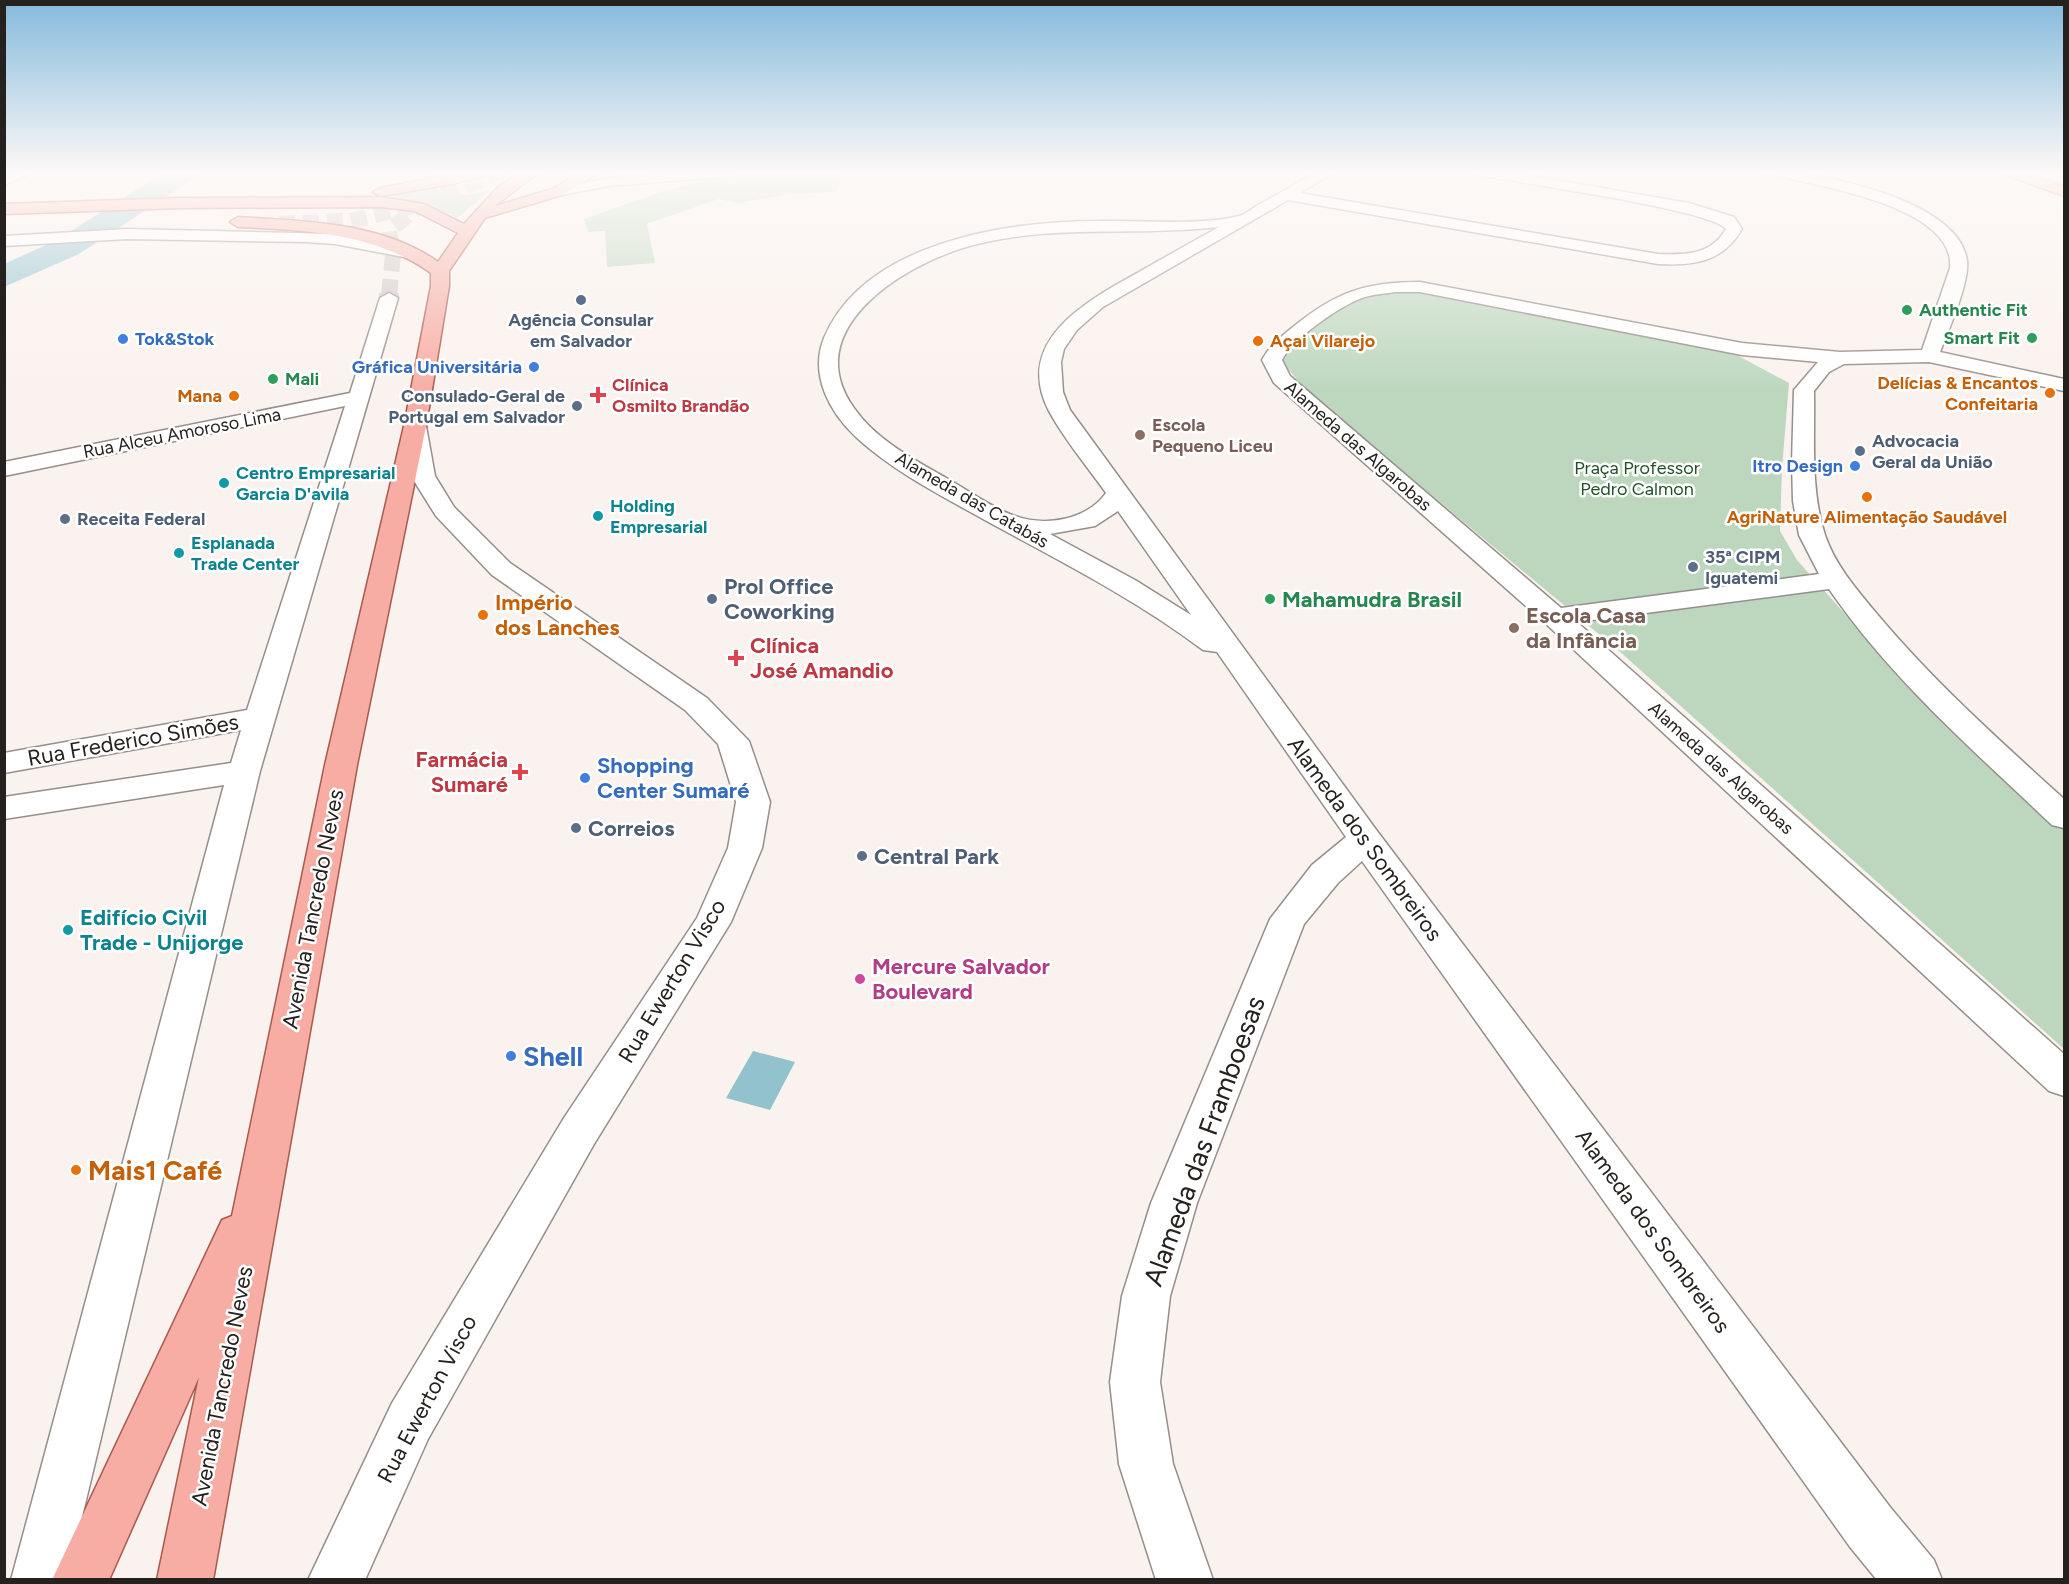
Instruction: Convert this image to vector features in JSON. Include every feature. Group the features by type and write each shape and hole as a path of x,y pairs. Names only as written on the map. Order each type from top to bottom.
{"main road":[{"path":"388,245 414,254 440,272 457,245"},
{"name":"Avenida Tancredo Neves","path":"185,1580 341,765 415,426 440,272"},
{"path":"81,1580 260,1189"}],"street":[{"path":"366,245 414,254"},
{"name":"Alameda das Catabás","path":"960,245 942,249 894,274 870,290 855,304 834,335 827,353 829,376 840,402 856,426 900,461 1004,522 1114,579 1174,615 1236,661"},
{"name":"Alameda dos Sombreiros","path":"1202,245 1097,303 1060,334 1049,366 1050,388 1059,411 1365,839 1870,1527 1914,1580"},
{"path":"1575,245 1658,259 1700,259 1714,253 1723,245"},
{"path":"1929,356 1940,333 1960,261 1955,245"},
{"name":"Alameda das Algarobas","path":"2059,383 1929,356 1840,357 1742,349 1420,287 1393,286 1359,291 1339,300 1277,350 1272,360 1281,380 1555,617 2064,1079"},
{"path":"39,1580 244,771 389,298"},
{"path":"1940,333 1951,351 1979,367"},
{"path":"1742,349 1790,380 1812,535 1835,580 1885,643 1949,710 2064,817"},
{"path":"1790,380 1822,368 1840,357"},
{"name":"Rua Alceu Amoroso Lima","path":"4,469 359,397"},
{"name":"Rua Ewerton Visco","path":"336,1580 410,1421 579,1131 713,922 745,848 753,802 733,741 696,704 501,569 445,511 423,476 415,426"},
{"path":"1004,522 1044,527 1077,523 1097,516 1111,506 1117,495"},
{"path":"1555,617 1835,580"},
{"name":"Rua Frederico Simões","path":"4,763 262,717"},
{"name":"Rua Frederico Simões","path":"4,808 244,771"},
{"name":"Alameda das Framboesas","path":"1185,1580 1146,1464 1135,1382 1146,1296 1174,1203 1288,919 1325,874 1365,839"}],"green space":[{"path":"606,245 651,245 655,263 607,267"},
{"name":"Praça Professor Pedro Calmon","path":"1409,287 1733,353 1789,383 1782,468 1780,531 1797,560 1860,631 2064,830 2064,1049 1618,650 1308,393 1279,358 1354,294"}],"water":[{"path":"753,1051 795,1062 770,1110 726,1098"}],"waterway":[{"path":"4,277 71,245"}],"tunnel":[{"path":"389,295 393,255 391,245"}],"place":[{"name":"Agência Consular em Salvador","path":"581,300"},
{"name":"Authentic Fit","path":"1907,310"},
{"name":"Smart Fit","path":"2032,338"},
{"name":"Tok&Stok","path":"123,339"},
{"name":"Açai Vilarejo","path":"1258,341"},
{"name":"Gráfica Universitária","path":"534,367"},
{"name":"Mali","path":"273,379"},
{"name":"Delícias & Encantos Confeitaria","path":"2050,393"},
{"name":"Clínica Osmilto Brandão","path":"598,395"},
{"name":"Mana","path":"234,396"},
{"name":"Consulado-Geral de Portugal em Salvador","path":"577,406"},
{"name":"Escola Pequeno Liceu","path":"1140,435"},
{"name":"Advocacia Geral da União","path":"1860,451"},
{"name":"Itro Design","path":"1855,466"},
{"name":"Centro Empresarial Garcia D'avila","path":"224,483"},
{"name":"AgriNature Alimentação Saudável","path":"1867,497"},
{"name":"Holding Empresarial","path":"598,516"},
{"name":"Receita Federal","path":"65,519"},
{"name":"Esplanada Trade Center","path":"179,553"},
{"name":"35ª CIPM Iguatemi","path":"1693,567"},
{"name":"Prol Office Coworking","path":"712,599"},
{"name":"Mahamudra Brasil","path":"1270,599"},
{"name":"Império dos Lanches","path":"483,615"},
{"name":"Escola Casa da Infância","path":"1514,628"},
{"name":"Clínica José Amandio","path":"736,658"},
{"name":"Farmácia Sumaré","path":"520,772"},
{"name":"Shopping Center Sumaré","path":"585,778"},
{"name":"Correios","path":"576,828"},
{"name":"Central Park","path":"862,856"},
{"name":"Edifício Civil Trade - Unijorge","path":"68,930"},
{"name":"Mercure Salvador Boulevard","path":"860,979"},
{"name":"Shell","path":"511,1056"},
{"name":"Mais1 Café","path":"76,1170"}]}
